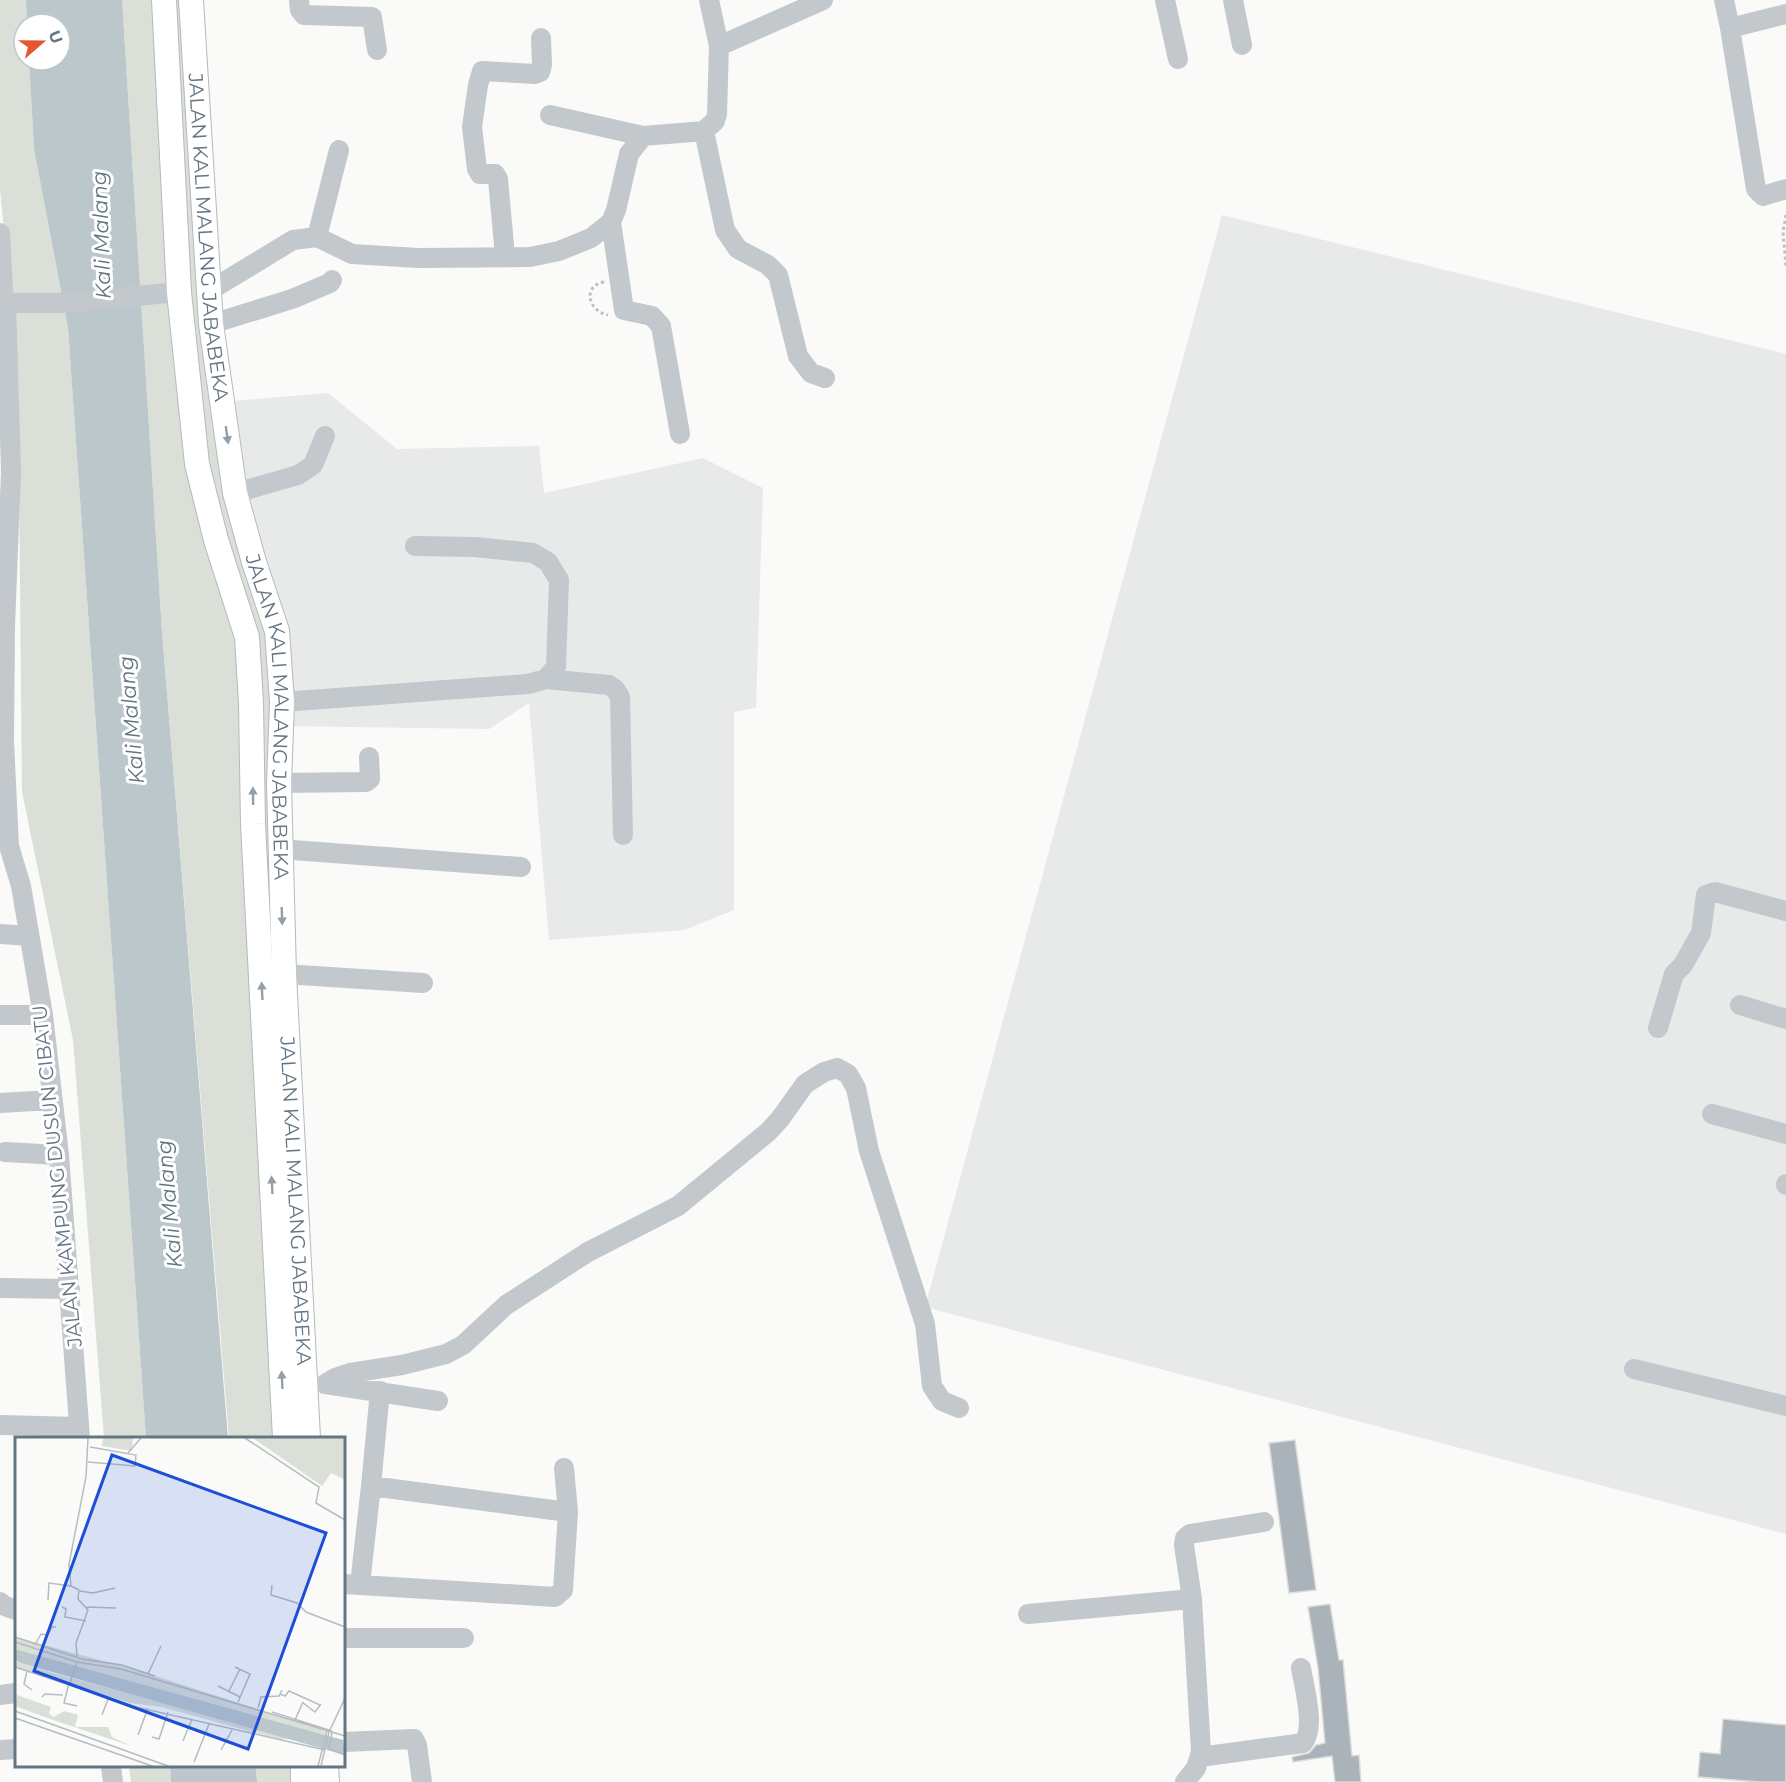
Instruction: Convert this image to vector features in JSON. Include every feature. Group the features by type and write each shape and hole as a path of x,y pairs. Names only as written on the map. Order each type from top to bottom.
{"main road":[{"name":"JALAN KALI MALANG JABABEKA","path":"164,0 179,292 197,464 216,540 247,636 251,703 253,824 285,1437"},
{"name":"JALAN KALI MALANG JABABEKA","path":"191,0 211,324 235,493 254,562 277,631 282,702 279,849 284,974 314,1383 308,1437"},
{"path":"171,159 200,158"},
{"path":"251,703 282,702"},
{"path":"326,1767 327,1782"}],"street":[{"path":"299,0 300,10 304,15 372,17 377,50"},
{"path":"550,115 643,136 704,131 715,121 717,114 719,46 709,0"},
{"path":"719,46 823,0"},
{"path":"1165,0 1178,59"},
{"path":"1233,0 1242,45"},
{"path":"1724,0 1756,189 1763,196 1786,189"},
{"path":"1730,28 1786,14"},
{"path":"505,256 498,176 492,173 480,174 477,169 472,127 478,85 482,71 535,74 540,72 541,38"},
{"path":"704,131 725,230 738,249 768,265 778,275 798,356 811,373 825,378"},
{"path":"209,291 293,240 317,237 352,254 418,258 530,257 559,251 591,238 611,222 629,154 643,136"},
{"path":"317,237 339,150"},
{"path":"611,222 624,310 652,316 661,326 680,434"},
{"name":"JALAN KAMPUNG DUSUN CIBATU","path":"0,232 6,472 2,741 4,848 21,886 43,1015 59,1155 80,1433"},
{"path":"211,324 292,299 330,283 332,280"},
{"path":"3,295 59,303 179,292"},
{"path":"235,493 298,475 313,465 325,436"},
{"path":"415,546 475,547 533,553 548,562 559,580 556,667 546,679"},
{"path":"282,702 528,684 546,679 609,685 620,697 624,836"},
{"path":"279,783 366,782 370,778 369,758"},
{"path":"279,849 521,867"},
{"path":"1658,1028 1674,974 1683,965 1701,933 1706,895 1715,892 1786,911"},
{"path":"0,934 29,936"},
{"path":"284,974 423,983"},
{"path":"1740,1005 1786,1019"},
{"path":"0,1015 43,1015"},
{"path":"314,1383 350,1373 402,1365 446,1354 463,1345 506,1305 588,1252 678,1206 768,1132 805,1084 824,1072 837,1068 848,1074 856,1088 869,1151 925,1324 932,1386 942,1401 959,1408"},
{"path":"0,1103 52,1100"},
{"path":"1712,1114 1786,1134"},
{"path":"5,1152 59,1155"},
{"path":"0,1288 70,1289"},
{"path":"1634,1369 1786,1406"},
{"path":"314,1383 438,1401"},
{"path":"380,1391 371,1486 352,1584 555,1597 563,1590 568,1512 564,1468"},
{"path":"0,1425 80,1433"},
{"path":"371,1486 568,1512"},
{"path":"1185,1782 1196,1768 1200,1757 1192,1599 1185,1545 1187,1536 1190,1533 1264,1522"},
{"path":"1028,1614 1192,1599"},
{"path":"0,1602 15,1610"},
{"path":"345,1638 464,1638"},
{"path":"1200,1757 1303,1743 1307,1737 1309,1722 1301,1668"},
{"path":"0,1695 15,1692"},
{"path":"345,1742 414,1739 417,1745 422,1782"},
{"path":"0,1750 15,1749"},
{"path":"111,1767 113,1782"}],"path":[{"path":"1786,216 1783,252 1786,266"}],"shaded area":[{"path":"0,0 26,0 26,12 12,12 12,72 30,72 34,149 68,328 146,1437 104,1437 73,1040 22,792 18,377 0,189"},
{"path":"122,0 191,0 211,324 277,631 308,1437 229,1437 162,632"},
{"path":"1222,215 1786,354 1786,1534 925,1307"},
{"path":"328,393 397,449 539,446 544,493 703,458 763,488 756,708 734,712 734,910 684,930 549,940 529,703 489,729 281,726 222,402"},
{"path":"129,1767 170,1767 171,1782 131,1782"},
{"path":"256,1767 326,1767 327,1782 257,1782"}],"water":[{"name":"Kali Malang","path":"26,0 122,0 162,632 228,1437 146,1437 68,328 34,149 30,72 72,72 72,12 26,12"},
{"path":"170,1767 256,1767 257,1782 171,1782"}],"building":[{"path":"1295,1440 1316,1590 1289,1593 1269,1443"},
{"path":"1330,1604 1339,1660 1343,1660 1352,1756 1359,1755 1361,1782 1335,1782 1332,1756 1293,1762 1292,1757 1309,1753 1316,1745 1325,1743 1318,1668 1308,1607"},
{"path":"1723,1719 1786,1725 1786,1782 1698,1777 1700,1752 1720,1754"}]}
